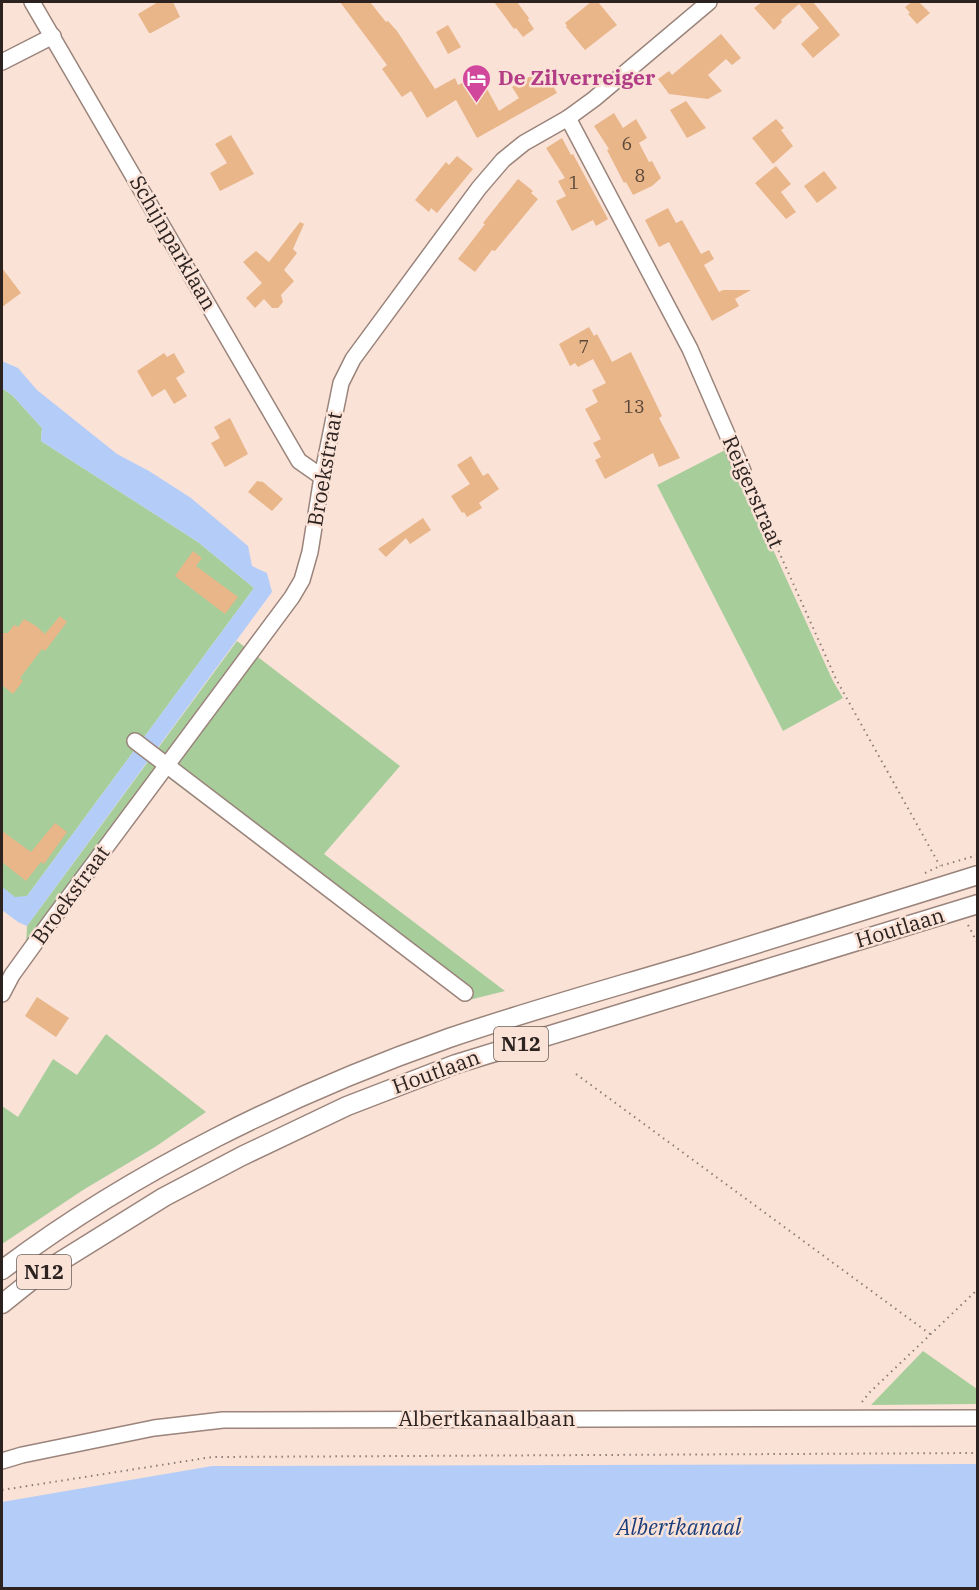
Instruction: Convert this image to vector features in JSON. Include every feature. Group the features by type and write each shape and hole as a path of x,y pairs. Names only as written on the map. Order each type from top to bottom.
{"main road":[{"name":"Houtlaan","path":"2,1270 74,1219 151,1173 231,1131 336,1081 446,1039 498,1022 978,876"},
{"name":"Houtlaan","path":"2,1304 37,1276 164,1197 242,1156 347,1106 456,1064 970,906"}],"street":[{"name":"Schijnparklaan","path":"32,2 299,461 322,477"},
{"name":"Broekstraat","path":"2,994 12,975 162,761 292,597 302,579 310,552 341,383 353,359 490,173 524,143 568,118 610,86 709,2"},
{"path":"2,62 53,36"},
{"name":"Reigerstraat","path":"568,118 690,349 743,471"},
{"path":"135,741 465,993"},
{"name":"Albertkanaalbaan","path":"2,1461 154,1428 223,1420 978,1418"}],"path":[{"name":"Reigerstraat","path":"743,471 836,679 940,866 978,855"},
{"path":"970,906 969,929 978,944"},
{"path":"576,1074 930,1334"},
{"path":"859,1419 862,1402 869,1393 978,1289"},
{"name":"Albertkanaalbaan","path":"2,1490 212,1457 978,1453"}],"green space":[{"path":"2,388 13,396 42,428 41,441 198,542 254,588 27,896 15,898 2,887"},
{"path":"727,449 833,681 843,698 783,731 657,485"},
{"path":"237,641 400,766 324,854 505,991 465,1001 167,777 25,969 27,926"},
{"path":"106,1034 206,1112 2,1244 2,1106 18,1117 53,1059 77,1075"},
{"path":"923,1351 977,1389 977,1404 871,1405"}],"water":[{"path":"2,361 18,368 37,390 117,454 191,498 248,546 252,566 267,573 272,592 27,926 2,910 2,887 15,897 27,896 254,588 198,542 41,441 42,428 13,396 2,388"},
{"name":"Albertkanaal","path":"977,1464 977,1588 2,1588 2,1502 212,1466"}],"building":[{"path":"158,2 173,2 180,17 149,33 138,14"},
{"path":"340,2 370,2 386,22 388,21 397,31 435,89 455,78 458,85 479,74 499,111 519,98 512,87 543,69 557,93 477,138 456,100 427,118 411,91 402,97 382,69 387,65"},
{"path":"494,2 517,2 534,29 523,37 516,28 514,29"},
{"path":"591,2 598,2 617,25 585,50 565,23"},
{"path":"762,2 813,2 840,35 813,58 801,44 819,28 799,4 781,20 782,22 774,30 754,8"},
{"path":"912,2 919,2 930,13 917,24 905,7"},
{"path":"448,25 461,47 448,54 436,32"},
{"path":"721,34 741,58 732,65 726,59 708,75 722,91 708,99 669,94 658,79 669,71 672,75"},
{"path":"686,101 706,128 687,138 670,110"},
{"path":"614,113 623,128 636,119 647,138 639,143 661,178 652,186 633,195 626,182 624,183 607,150 609,149 594,126"},
{"path":"776,119 784,128 781,130 793,146 773,164 752,138"},
{"path":"231,135 254,174 220,191 210,173 227,163 215,144"},
{"path":"562,138 608,219 596,226 593,220 572,231 556,201 566,196 558,181 565,178 546,148"},
{"path":"457,156 473,169 437,213 431,208 429,212 415,200 446,162 449,165"},
{"path":"776,166 791,184 781,192 796,212 786,219 755,183"},
{"path":"824,171 837,188 817,203 804,186"},
{"path":"518,179 533,191 531,193 538,199 475,272 458,259"},
{"path":"668,208 676,223 682,220 701,254 709,250 714,259 704,265 719,292 751,290 735,299 739,306 712,321 669,242 659,247 645,220"},
{"path":"300,222 304,224 293,249 297,253 284,270 294,281 281,295 283,302 278,308 272,308 264,299 255,308 246,298 262,283 243,262 256,251 269,262"},
{"path":"2,268 21,293 2,307"},
{"path":"589,327 594,336 597,334 612,362 631,352 662,416 659,418 680,458 659,467 653,453 605,479 595,460 601,457 593,443 601,439 585,409 598,402 592,390 606,383 593,359 578,367 575,363 570,366 559,344"},
{"path":"164,353 167,357 174,353 185,372 176,378 187,396 174,404 165,389 152,397 137,371"},
{"path":"230,418 248,454 225,467 211,443 220,438 214,427"},
{"path":"471,456 483,476 488,473 499,489 479,503 482,508 467,517 451,496 470,484 457,465"},
{"path":"257,481 263,482 283,499 272,511 248,492"},
{"path":"423,518 431,530 410,544 406,538 386,557 378,549"},
{"path":"193,551 202,558 196,566 238,597 225,614 175,576"},
{"path":"60,616 67,622 20,678 23,681 13,694 2,685 2,633 8,633 14,625 18,627 24,619 45,634"},
{"path":"55,823 67,832 44,864 41,862 26,881 2,862 2,831 31,852"},
{"path":"37,997 69,1018 56,1037 25,1016"}],"place":[{"name":"De Zilverreiger","path":"477,104"}]}
